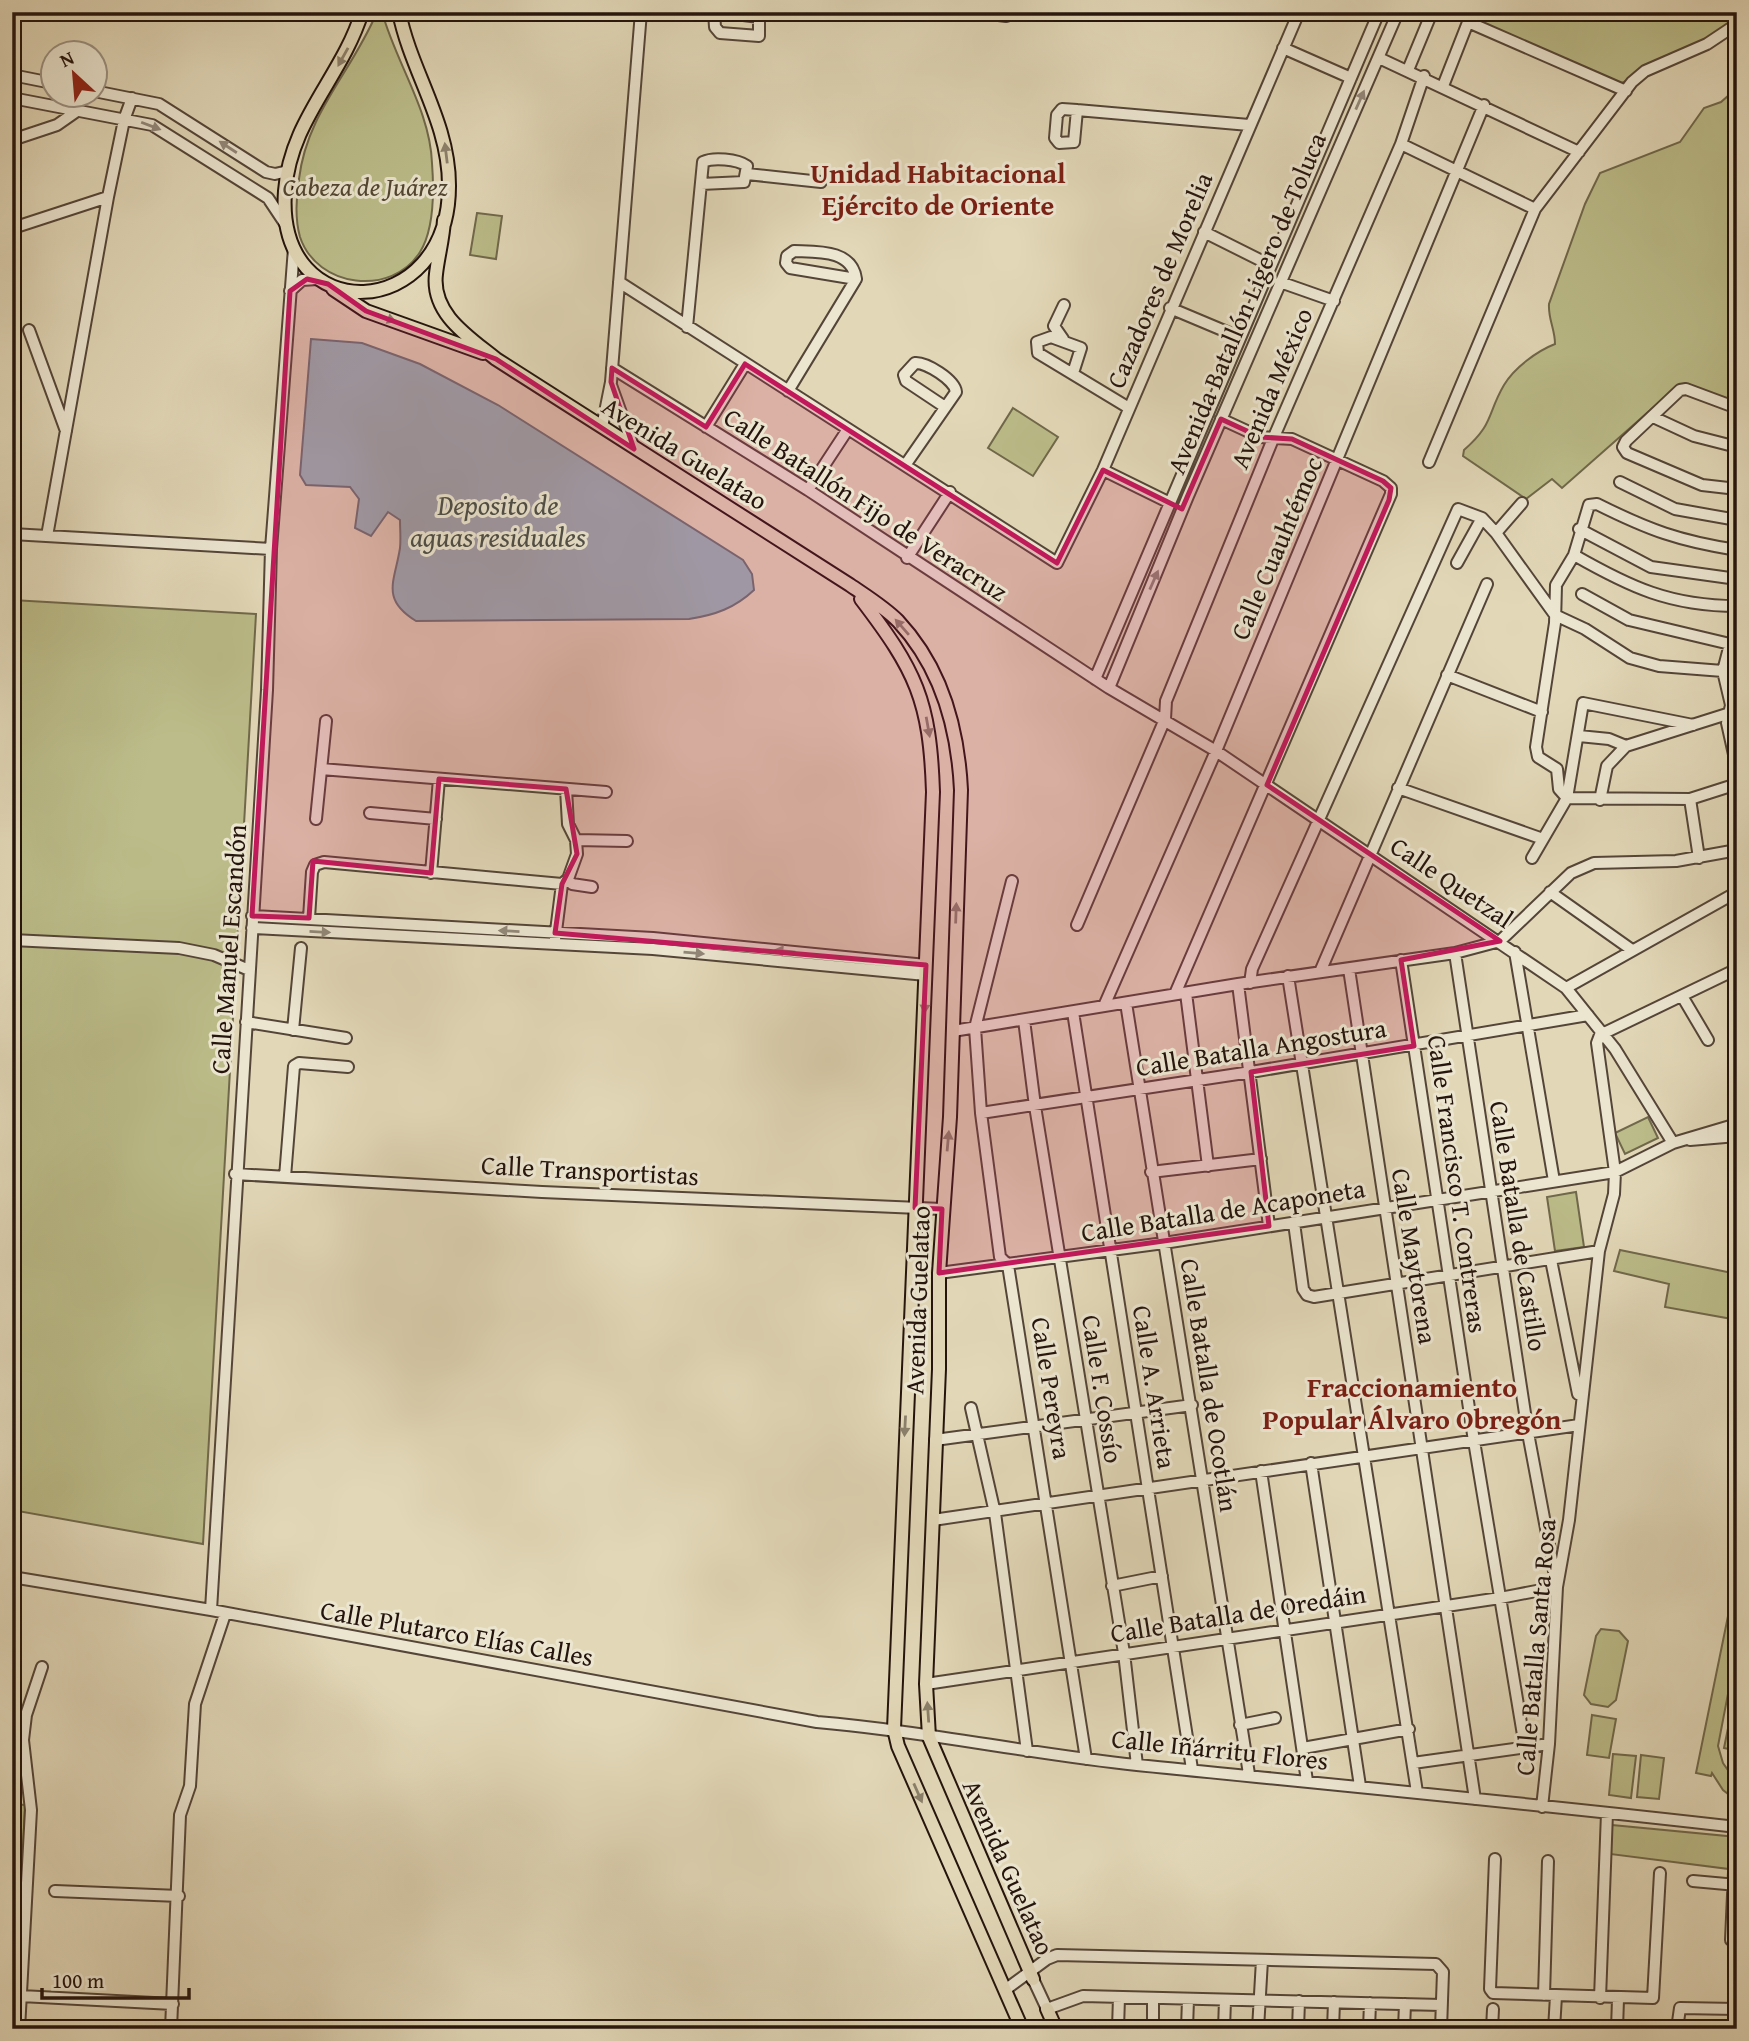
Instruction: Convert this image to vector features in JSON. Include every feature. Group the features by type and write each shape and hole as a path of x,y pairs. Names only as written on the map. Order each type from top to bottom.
{"main road":[{"name":"Avenida Guelatao","path":"362,12 342,60 306,118 288,171 285,207 288,231 294,248 304,264 347,301 366,311 496,359"},
{"name":"Avenida Guelatao","path":"399,12 405,42 442,127 449,182 435,281 440,306 460,330 496,359 850,585 897,620 920,649 938,682 953,720 959,753 961,790 953,1031 939,1273 926,1684 929,1737 1032,1975"},
{"path":"323,282 366,292 383,290 404,281 427,259 444,220"},
{"name":"Avenida Guelatao","path":"850,585 906,663 920,691 928,727 933,792 894,1729 898,1746 1022,2029"},
{"name":"Avenida Guelatao","path":"1047,2009 1056,2029"}],"street":[{"path":"602,428 611,382 641,12"},
{"path":"714,12 715,27 720,33 759,36 759,17 720,12"},
{"path":"983,13 1006,16 1020,12"},
{"name":"Cazadores de Morelia","path":"950,492 1057,563 1102,470 1298,12"},
{"name":"Avenida Batallón Ligero de Toluca","path":"1095,679 1168,502 1379,12"},
{"name":"Avenida Batallón Ligero de Toluca","path":"1109,688 1221,419 1398,12"},
{"path":"1408,69 1432,12"},
{"path":"1443,86 1470,17 1626,91"},
{"path":"1429,462 1535,209 1626,91 1645,71 1707,44 1737,24"},
{"path":"1283,48 1351,78"},
{"path":"1379,58 1424,76 1579,152"},
{"path":"12,75 38,80"},
{"name":"Avenida México","path":"1077,925 1165,719 1166,702 1273,439 1401,144 1424,76"},
{"path":"108,93 171,111 266,172 275,174 288,171"},
{"path":"12,98 152,125 268,198 282,215 288,231"},
{"path":"47,536 108,197 124,120 132,98"},
{"name":"Calle Cuauhtémoc","path":"1104,1006 1216,751 1484,105"},
{"path":"1077,110 1249,125"},
{"path":"12,140 58,125 78,111"},
{"path":"1401,144 1535,209"},
{"path":"687,327 702,165 708,160 745,163 746,180 741,183 701,184"},
{"path":"747,174 821,182"},
{"path":"16,227 108,197"},
{"path":"1204,232 1270,265"},
{"name":"Calle Manuel Escandón","path":"211,1610 235,1174 267,690 271,549 294,248"},
{"path":"794,251 832,253 847,262 856,279 790,268 785,260 794,251"},
{"path":"788,391 856,279"},
{"path":"290,291 302,280 323,282"},
{"path":"619,282 950,492 907,558"},
{"path":"1280,282 1334,301"},
{"path":"1064,305 1054,326 1063,339 1082,350 1073,373"},
{"path":"1170,308 1239,337"},
{"path":"29,331 66,431"},
{"path":"1063,339 1042,339 1036,347 1038,353 1129,408"},
{"path":"906,464 956,392 955,386 922,363 915,363 904,376 905,381 945,407"},
{"path":"706,427 745,364"},
{"name":"Calle Batallón Fijo de Veracruz","path":"611,368 808,490 907,558 1095,679"},
{"path":"611,382 633,446"},
{"path":"1737,408 1682,389 1626,441 1623,447 1627,453 1687,479 1737,489"},
{"path":"1653,417 1694,436 1737,447"},
{"path":"1208,1166 1199,1080 1180,994 1389,499 1391,488 1383,481 1292,439 1260,437 1221,419"},
{"path":"808,490 848,429"},
{"path":"1102,470 1168,502"},
{"path":"1620,482 1675,509 1737,520"},
{"path":"1496,533 1522,503"},
{"path":"1737,550 1695,544 1656,533 1591,503 1579,529 1574,555 1556,585 1555,615 1542,712 1531,752 1557,769 1559,789 1567,799 1690,799 1737,784"},
{"path":"1269,1226 1251,1072 1244,983 1444,534 1458,509 1465,509 1482,518 1496,533 1555,615 1585,629 1630,658 1659,666 1724,666 1737,658"},
{"path":"1457,564 1482,518"},
{"path":"1579,529 1651,567 1737,579"},
{"path":"12,534 271,549"},
{"path":"1574,555 1650,595 1708,606 1737,606"},
{"path":"1320,972 1487,584"},
{"path":"1582,594 1629,620 1733,641 1724,666 1737,768"},
{"path":"1126,606 1139,613"},
{"path":"1447,675 1542,712"},
{"name":"Calle Quetzal","path":"1095,679 1216,751 1566,988 1600,1035 1615,1049 1679,1141"},
{"path":"1532,858 1567,799 1579,736 1580,708 1586,702 1693,725"},
{"path":"1600,800 1607,766 1626,746 1731,711"},
{"path":"316,819 326,721"},
{"path":"1579,736 1609,739 1626,746"},
{"path":"321,769 607,792"},
{"path":"431,873 439,779"},
{"path":"554,939 565,882 577,854 576,840 568,824 566,789"},
{"path":"1398,789 1543,839"},
{"path":"1690,799 1699,858"},
{"path":"370,813 436,820"},
{"path":"576,840 627,841"},
{"path":"953,1031 1288,976 1455,953 1500,941 1571,873 1594,863 1648,863 1699,858 1737,850"},
{"path":"309,918 312,872 319,863 565,882 592,887"},
{"path":"975,1028 1012,881"},
{"path":"1550,892 1632,950"},
{"path":"1566,988 1737,892"},
{"path":"252,916 309,918 415,932"},
{"path":"252,928 554,939 601,936 653,944 926,970"},
{"path":"601,936 601,948"},
{"path":"554,939 601,948 653,944"},
{"path":"12,940 179,948 214,955 249,970"},
{"path":"293,1030 301,948"},
{"path":"1515,952 1554,1181"},
{"name":"Calle Batalla de Castillo","path":"1455,953 1528,1433 1558,1587"},
{"name":"Calle Francisco T. Contreras","path":"1401,960 1474,1441 1525,1746"},
{"name":"Calle Maytorena","path":"1349,968 1448,1605 1475,1799"},
{"path":"1600,1035 1735,973"},
{"path":"1288,976 1391,1613 1417,1792"},
{"path":"1682,996 1708,1040"},
{"name":"Calle Batalla de Ocotlán","path":"1126,1003 1249,1774"},
{"name":"Calle A. Arrieta","path":"1073,1012 1192,1769"},
{"name":"Calle Batalla Angostura","path":"981,1113 1303,1064 1588,1015"},
{"name":"Calle F. Cossío","path":"1024,1020 1059,1258 1124,1653 1138,1765"},
{"path":"246,1023 293,1030 300,1034 346,1038"},
{"name":"Calle Pereyra","path":"975,1028 981,1113 1000,1257 1008,1265 1036,1428 1086,1759"},
{"name":"Calle Batalla Santa Rosa","path":"1542,1807 1549,1744 1558,1587 1569,1520 1599,1251 1614,1194 1615,1171 1596,1053 1600,1035"},
{"path":"285,1177 294,1066 299,1063 348,1067"},
{"path":"1679,1141 1737,1124"},
{"path":"1679,1141 1737,1136"},
{"name":"Calle Batalla de Acaponeta","path":"939,1273 1294,1223 1615,1171 1679,1141"},
{"path":"1152,1172 1261,1159"},
{"name":"Calle Transportistas","path":"235,1174 542,1192 942,1209"},
{"path":"1294,1223 1303,1289 1307,1295 1314,1297 1599,1251"},
{"path":"1551,1260 1580,1404"},
{"path":"935,1440 1192,1405"},
{"path":"971,1408 995,1513 1027,1751"},
{"path":"933,1520 995,1513 1364,1455 1578,1425"},
{"path":"1311,1463 1360,1786"},
{"path":"1261,1471 1307,1781"},
{"path":"1112,1586 1161,1576"},
{"name":"Calle Plutarco Elías Calles","path":"12,1577 211,1610 817,1722 894,1729"},
{"path":"12,1585 45,1583"},
{"name":"Calle Batalla de Oredáin","path":"926,1684 1558,1587"},
{"path":"171,2029 179,1896 180,1815 190,1786 195,1704 225,1614"},
{"path":"19,2029 31,1810 23,1740 26,1715 42,1667"},
{"path":"12,1715 26,1715"},
{"path":"1240,1725 1275,1718"},
{"name":"Calle Iñárritu Flores","path":"894,1729 929,1737 1086,1759 1736,1827"},
{"path":"1303,1748 1409,1729"},
{"path":"1413,1763 1549,1744"},
{"path":"1600,1998 1607,1813"},
{"path":"1731,1940 1736,1827"},
{"path":"1495,1859 1490,1992 1618,1999 1653,1998 1660,1873"},
{"path":"1548,1861 1550,1995 1554,2029"},
{"path":"1693,1881 1735,1885"},
{"path":"55,1891 179,1896"},
{"path":"1005,1990 1032,1975 1057,1955 1441,1966 1441,2029"},
{"path":"1258,2029 1262,1960"},
{"name":"Avenida Guelatao","path":"1032,1975 1047,2009"},
{"path":"21,1996 173,2004"},
{"path":"1047,2009 1080,1996 1441,2005"},
{"path":"1118,2029 1119,1997"},
{"path":"1153,1999 1153,2029"},
{"path":"1187,2029 1188,1999"},
{"path":"1617,2029 1618,1999"},
{"path":"1224,2029 1225,2000"},
{"path":"1298,2029 1299,2001"},
{"path":"1333,2029 1334,2002"},
{"path":"1369,2029 1370,2003"},
{"path":"1404,2029 1405,2004"},
{"path":"1677,2029 1679,2008 1737,2009"},
{"path":"1492,2029 1493,2009"}],"highlighted area":[{"path":"307,279 328,284 366,311 496,359 634,449 611,382 612,368 706,427 745,364 1057,563 1103,470 1182,509 1221,419 1260,437 1292,439 1383,481 1391,488 1389,500 1267,785 1500,941 1401,960 1414,1046 1251,1072 1269,1226 939,1273 942,1209 915,1208 926,965 555,933 562,884 577,854 566,789 439,779 431,873 313,861 309,918 252,916 290,291"}],"green space":[{"name":"Cabeza de Juárez","path":"377,12 382,12 425,124 432,163 432,209 425,242 408,266 392,276 356,280 338,276 322,267 309,254 298,230 297,194 311,133"},
{"path":"1475,12 1737,12 1737,19 1705,41 1618,85 1471,21"},
{"path":"1737,88 1737,404 1680,384 1562,488 1552,479 1526,499 1463,456 1464,450 1481,433 1504,385 1514,372 1555,344 1549,304 1585,204 1600,173 1680,142 1704,108 1721,102"},
{"path":"477,213 502,216 496,259 470,255"},
{"path":"1013,408 1058,437 1033,476 988,448"},
{"path":"12,600 256,614 203,1544 12,1510"},
{"path":"1648,1117 1658,1138 1625,1154 1615,1133"},
{"path":"1576,1192 1584,1247 1555,1251 1547,1197"},
{"path":"1620,1250 1737,1274 1732,1319 1665,1307 1669,1284 1614,1271"},
{"path":"1737,1572 1737,1647 1718,1746 1723,1763 1737,1783 1737,1801 1723,1790 1712,1773 1711,1776 1696,1773"},
{"path":"1601,1629 1619,1631 1628,1641 1616,1700 1608,1707 1591,1704 1584,1695 1596,1636"},
{"path":"1737,1684 1737,1751 1724,1748"},
{"path":"1592,1715 1616,1719 1609,1758 1587,1755"},
{"path":"1613,1754 1636,1756 1631,1798 1609,1795"},
{"path":"1641,1755 1664,1758 1659,1799 1637,1797"},
{"path":"12,1804 25,1805 17,1981 12,1982"},
{"path":"1612,1825 1737,1837 1737,1870 1610,1854"}],"water":[{"name":"Deposito de aguas residuales","path":"311,339 362,343 420,364 498,405 743,560 752,574 754,590 724,610 689,619 416,621 405,613 394,597 393,580 400,545 400,520 388,512 371,536 355,528 359,499 350,487 306,485 300,475"}],"district":[{"name":"Unidad Habitacional Ejército de Oriente","path":"938,188"},
{"name":"Fraccionamiento Popular Álvaro Obregón","path":"1412,1402"}]}
